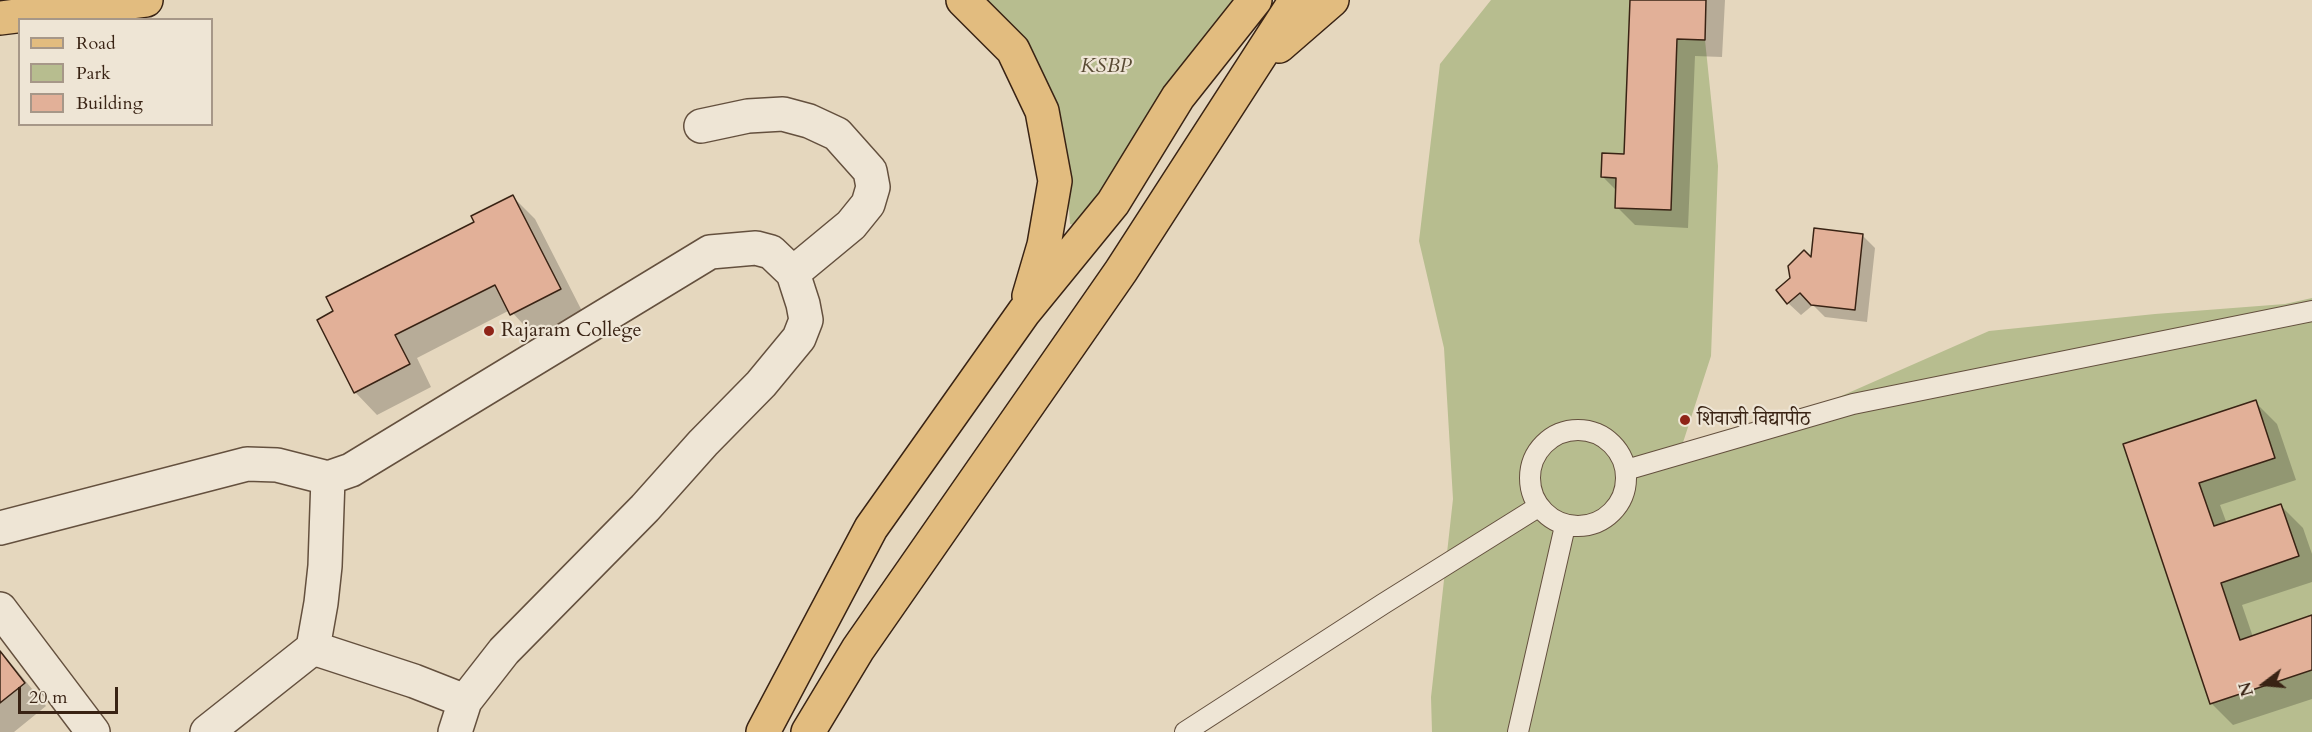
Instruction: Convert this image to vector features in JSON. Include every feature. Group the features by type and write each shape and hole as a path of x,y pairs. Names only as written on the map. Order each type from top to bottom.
{"main road":[{"path":"0,18 146,0"},
{"path":"963,0 1013,50 1042,111 1055,181 1044,245 1024,312"},
{"path":"763,732 871,528 1024,312 1113,203 1178,97 1255,0"},
{"path":"808,732 858,648 1121,271 1296,0"},
{"path":"1246,75 1332,0"}],"street":[{"path":"700,126 748,116 783,114 809,121 837,134 870,171 873,187 868,204 851,225 793,273"},
{"path":"0,528 247,464 277,465 328,478 351,470 710,252 756,248 771,252 793,273 806,320 799,338 761,384 703,443 645,508 504,651 465,701 455,732"},
{"path":"207,732 313,648 325,566 328,478"},
{"path":"0,609 93,732"},
{"path":"313,648 414,681 465,701"}],"lane":[{"path":"1626,470 1853,404 2312,311"},
{"path":"1582,429 1597,433 1610,442 1620,454 1626,470 1626,486 1621,501 1611,514 1597,523 1581,527 1565,526 1550,519 1538,507 1531,492 1529,477 1532,461 1540,447 1552,437 1566,430 1582,429"},
{"path":"1185,732 1373,610 1538,507"},
{"path":"1518,732 1565,526"}],"green space":[{"name":"KSBP","path":"988,0 1234,0 1080,227 1070,224 1067,185 1036,63"},
{"path":"1491,0 1697,0 1705,40 1718,166 1711,356 1677,461 1830,401 1989,331 2155,314 2285,304 2312,298 2312,732 1432,732 1431,697 1453,499 1444,348 1419,241 1440,64"}],"building":[{"path":"1630,0 1706,0 1705,40 1677,39 1671,210 1615,208 1616,178 1601,177 1602,153 1624,154"},
{"path":"513,195 561,289 510,315 495,285 395,335 410,364 354,393 317,320 333,311 326,297 474,222 471,216"},
{"path":"1814,228 1863,234 1855,310 1811,305 1800,293 1787,304 1776,290 1790,278 1788,266 1804,250 1811,257"},
{"path":"2256,400 2275,458 2199,483 2214,526 2281,504 2299,556 2221,583 2240,640 2312,615 2312,670 2210,704 2123,444"},
{"path":"0,651 25,683 0,703"}],"place":[{"name":"Rajaram College","path":"489,331"},
{"name":"शिवाजी विद्यापीठ","path":"1685,420"}]}
